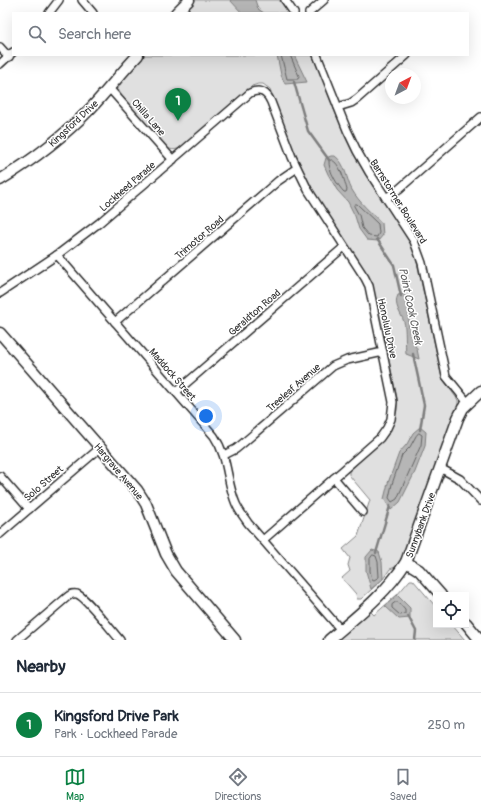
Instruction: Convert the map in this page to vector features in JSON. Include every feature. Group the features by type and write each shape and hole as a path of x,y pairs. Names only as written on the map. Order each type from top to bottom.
{"street":[{"path":"50,12 59,0"},
{"path":"82,0 92,12"},
{"path":"177,12 188,0"},
{"path":"285,0 293,12"},
{"path":"310,12 324,0"},
{"path":"0,47 11,54 0,64"},
{"name":"Kingsford Drive","path":"0,180 40,153 65,133 109,88 134,56"},
{"name":"Barnstormer Boulevard","path":"317,56 357,151 417,248 422,263 446,376 468,403"},
{"path":"338,107 351,103 357,99 406,56"},
{"name":"Chilla Lane","path":"109,88 172,160"},
{"name":"Lockheed Parade","path":"0,293 58,255 99,223 248,94 255,90 263,92"},
{"name":"Honolulu Drive","path":"263,92 267,94 271,102 297,168 315,202 369,286 393,402 389,424 384,433 373,446 263,540"},
{"path":"386,198 399,189 481,117"},
{"name":"Trimotor Road","path":"116,322 278,181 297,168"},
{"name":"Geraldton Road","path":"176,392 344,247"},
{"name":"Maddock Street","path":"58,255 214,436 224,455 236,503 243,516 341,630"},
{"name":"Hargrave Avenue","path":"0,333 137,490 146,504 166,554 176,571 235,640"},
{"name":"Treeleaf Avenue","path":"224,455 236,449 333,366 346,360 383,352"},
{"name":"Sunnybank Drive","path":"329,640 384,591 394,580 406,562 458,418 462,410 481,391"},
{"name":"Solo Street","path":"0,534 100,448"},
{"path":"440,468 454,474 481,501"},
{"path":"0,476 29,509"},
{"path":"334,478 363,512"},
{"path":"406,562 419,570 438,592"},
{"path":"17,640 66,598 74,594 79,594 120,640"},
{"path":"469,626 480,638"}],"shaded area":[{"path":"194,0 279,0 288,12 183,12"},
{"path":"142,56 313,56 340,125 353,152 366,176 403,230 415,253 442,378 458,400 458,407 452,419 403,556 398,566 390,569 383,579 361,599 357,599 356,594 342,578 350,571 348,565 350,558 343,549 358,536 370,500 349,475 349,471 387,436 393,425 397,410 397,398 375,295 368,276 307,179 288,138 270,89 263,84 252,86 182,147 172,150 166,147 121,95 118,89 122,80"},
{"path":"410,580 413,580 433,603 433,628 455,628 465,640 337,640 370,611 374,615 397,595"}],"water":[{"path":"230,0 255,0 258,9 262,12 241,12"},
{"path":"277,56 294,56 307,82 285,84 281,75"},
{"path":"335,156 339,159 350,186 358,199 382,223 383,235 378,241 367,240 359,229 355,216 348,202 337,190 328,174 324,165 326,158"},
{"path":"404,294 408,299 409,334 417,349 419,359 406,354 405,324 396,302 398,295"},
{"path":"420,427 426,432 425,446 415,472 400,502 391,510 384,499 388,483 399,453 407,444 413,433"},
{"path":"372,550 379,552 382,562 383,579 371,589 366,571 366,557"},
{"path":"397,595 410,608 410,618 399,619 385,606"}],"waterway":[{"name":"Point Cook Creek","path":"294,82 308,131 329,160"},
{"name":"Point Cook Creek","path":"377,239 394,265 401,296"},
{"name":"Point Cook Creek","path":"413,354 424,405 420,430"},
{"name":"Point Cook Creek","path":"376,553 390,506"},
{"name":"Point Cook Creek","path":"408,616 416,631 415,640"}],"place":[{"name":"Kingsford Drive Park","path":"178,121"}]}
